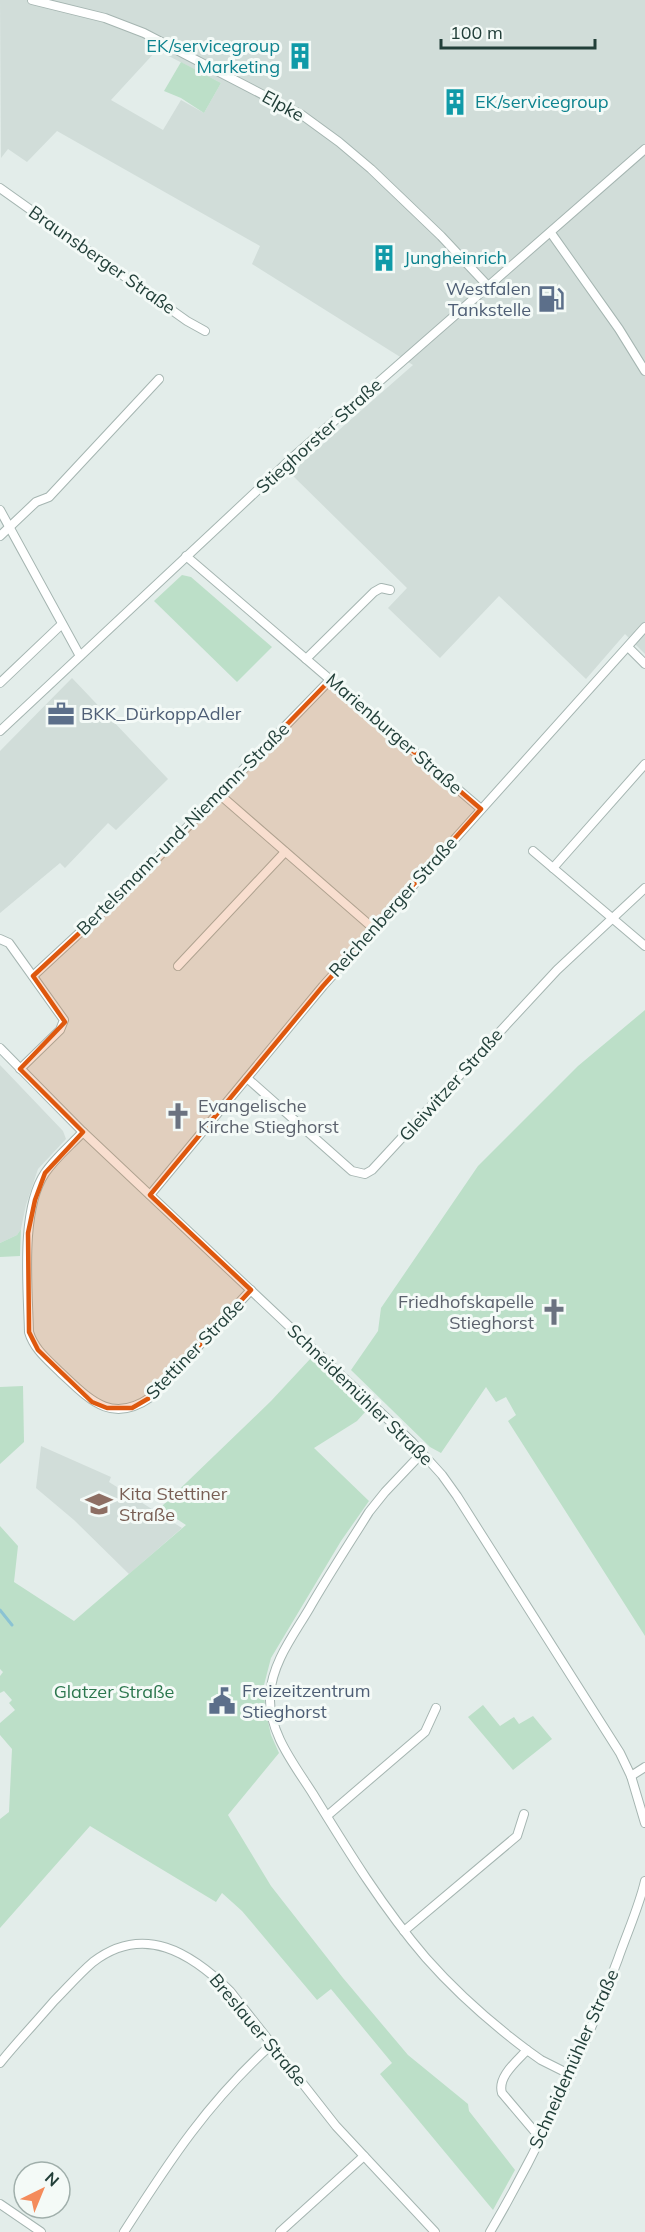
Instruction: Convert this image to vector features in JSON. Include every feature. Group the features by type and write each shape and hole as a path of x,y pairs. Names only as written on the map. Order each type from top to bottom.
{"street":[{"name":"Elpke","path":"32,0 105,18 144,33 302,115 371,169 441,236 488,286"},
{"name":"Stieghorster Straße","path":"0,731 293,457 645,149"},
{"name":"Braunsberger Straße","path":"0,188 187,321 205,331"},
{"path":"551,233 624,336 645,371"},
{"path":"0,536 36,502 49,497 159,379"},
{"path":"0,510 80,656"},
{"name":"Marienburger Straße","path":"186,556 481,809"},
{"path":"306,659 374,592 381,588 390,590"},
{"path":"0,683 62,624"},
{"name":"Reichenberger Straße","path":"150,1195 373,928 645,627"},
{"path":"628,647 645,664"},
{"name":"Bertelsmann-und-Niemann-Straße","path":"33,976 122,894 330,680"},
{"path":"554,868 645,764"},
{"path":"219,794 373,928"},
{"path":"533,851 645,946"},
{"path":"178,966 285,852"},
{"name":"Gleiwitzer Straße","path":"247,1078 352,1171 365,1174 379,1164 557,970 645,888"},
{"path":"0,939 9,943 64,1020 60,1030 20,1069"},
{"name":"Schneidemühler Straße","path":"0,1048 83,1132 422,1453 458,1496 614,1744 631,1776 645,1823"},
{"name":"Stettiner Straße","path":"83,1132 49,1168 42,1180 29,1226 27,1275 31,1339 38,1350 87,1398 99,1406 114,1409 132,1408 143,1403 152,1397 251,1290"},
{"path":"422,1453 369,1512 284,1650 272,1682 271,1712 278,1734 327,1816 375,1892 404,1931 446,1979 493,2023 541,2060 571,2075"},
{"path":"327,1816 425,1732 436,1708"},
{"path":"631,1776 645,1767"},
{"path":"404,1931 517,1836 524,1814"},
{"name":"Schneidemühler Straße","path":"490,2232 541,2139 571,2075 601,2005 645,1881"},
{"name":"Breslauer Straße","path":"0,2063 79,1975 95,1961 132,1944 152,1944 172,1948 211,1973 230,1991 336,2126 435,2232"},
{"path":"124,2232 193,2128 227,2087 272,2044"},
{"path":"527,2050 502,2079 501,2090 541,2139"},
{"path":"280,2232 364,2156"},
{"path":"0,2204 41,2232"}],"highlighted area":[{"path":"330,680 481,809 323,986 150,1195 251,1290 151,1397 132,1408 107,1408 92,1402 38,1350 29,1332 28,1233 35,1200 45,1173 83,1132 20,1069 65,1022 33,976 129,887"}],"shaded area":[{"path":"0,0 645,0 645,654 625,634 586,679 499,596 440,658 388,608 407,588 290,473 413,365 252,264 260,246 57,131 27,162 8,149 1,158","holes":["157,50 221,83 204,113 181,100 163,130 111,100"]},
{"path":"72,678 168,779 116,830 108,823 65,868 60,863 0,913 0,751"},
{"path":"0,1065 63,1131 66,1139 38,1169 21,1229 17,1235 0,1243"},
{"name":"Kita Stettiner Straße","path":"41,1446 111,1477 109,1482 182,1528 129,1574 74,1520 36,1488"}],"green space":[{"path":"181,62 221,83 204,113 181,98 164,91"},
{"path":"182,575 191,577 272,647 237,682 154,601"},
{"path":"645,1010 645,1636 508,1421 516,1415 506,1397 496,1402 486,1387 441,1453 430,1447 351,1370 378,1331 381,1308 478,1166 578,1066"},
{"path":"21,1229 20,1256 0,1257 0,1243 17,1235"},
{"name":"Glatzer Straße","path":"311,1358 366,1411 357,1421 314,1448 369,1501 341,1541 271,1658 264,1685 265,1708 271,1735 279,1753 228,1815 271,1886 343,1978 408,2055 468,2104 469,2111 515,2170 493,2210 380,2074 392,2063 331,1989 317,2000 242,1911 222,1893 216,1902 90,1826 0,1928 0,1819 9,1812 12,1749 0,1735 0,1723 15,1710 9,1703 12,1700 4,1691 0,1693 0,1676 3,1672 0,1669 0,1526 18,1546 14,1582 74,1621 186,1525 160,1508 271,1401"},
{"path":"23,1386 24,1442 0,1464 0,1387"},
{"path":"483,1705 500,1726 514,1717 519,1724 533,1716 552,1739 513,1770 468,1717"}],"waterway":[{"path":"0,1610 12,1625"}],"place":[{"name":"EK/servicegroup Marketing","path":"300,56"},
{"name":"EK/servicegroup","path":"455,102"},
{"name":"Jungheinrich","path":"384,258"},
{"name":"Westfalen Tankstelle","path":"551,299"},
{"name":"BKK_DürkoppAdler","path":"61,714"},
{"name":"Evangelische Kirche Stieghorst","path":"178,1116"},
{"name":"Friedhofskapelle Stieghorst","path":"554,1312"},
{"name":"Kita Stettiner Straße","path":"99,1504"},
{"name":"Freizeitzentrum Stieghorst","path":"222,1701"}]}
